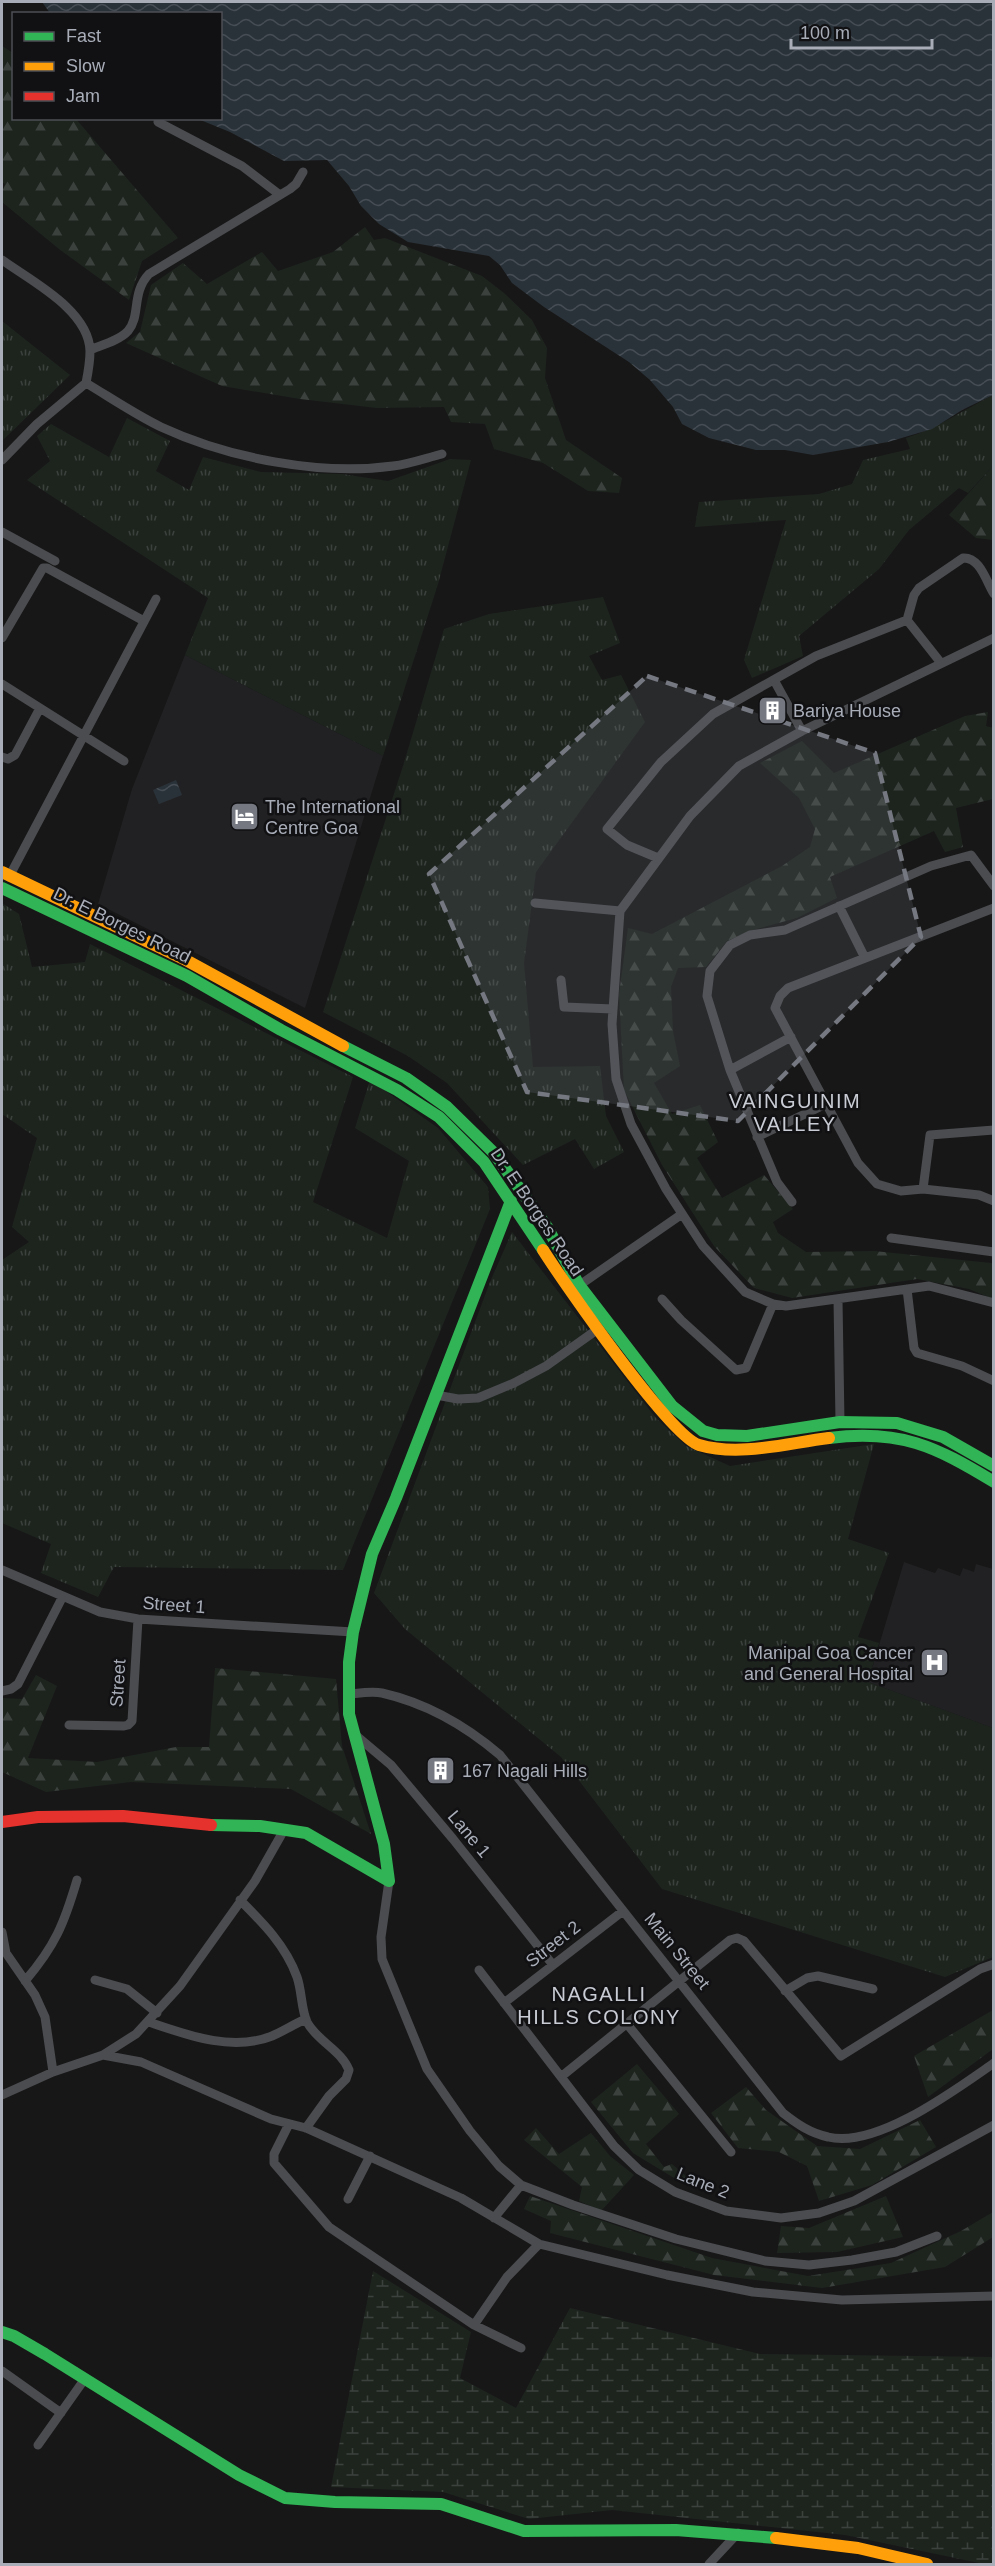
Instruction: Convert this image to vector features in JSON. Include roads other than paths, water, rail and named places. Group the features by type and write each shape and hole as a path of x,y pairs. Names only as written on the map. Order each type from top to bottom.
{"main road":[{"name":"Dr. E Borges Road","path":"5,874 184,959 406,1078 447,1107 494,1153 547,1227 575,1288 598,1329 664,1414 682,1434 696,1444 712,1449 737,1451 853,1435 897,1437 927,1445 950,1455 993,1482"},
{"name":"Dr. E Borges Road","path":"2,888 187,976 281,1030 397,1090 439,1117 484,1162 575,1288 672,1406 703,1431 717,1435 747,1436 840,1422 897,1423 943,1437 993,1466"},
{"path":"389,1881 384,1844 371,1791 352,1732 349,1662 353,1632 372,1554 511,1201"},
{"path":"2,1822 38,1817 123,1816 306,1833 389,1881"},
{"path":"2,2332 14,2336 45,2354 239,2475 285,2498 335,2502 441,2504 524,2531 676,2530 738,2533 858,2548 890,2560 927,2565"}],"street":[{"path":"158,122 242,166 280,195"},
{"path":"90,350 129,330 133,323 138,289 149,274 280,195 296,184 303,172"},
{"path":"2,260 65,305 84,326 90,350 86,383 37,424 2,460"},
{"path":"86,383 160,427 223,451 279,462 328,468 393,466 442,454"},
{"path":"2,532 55,561"},
{"path":"907,620 914,595 919,588 963,558 976,561 993,594"},
{"path":"2,638 43,568 47,568 144,621"},
{"path":"5,874 85,736 156,599"},
{"path":"907,620 941,663"},
{"path":"658,858 627,844 607,829 661,762 713,714 816,656 907,620"},
{"path":"993,638 802,731 739,766 690,816 620,911 613,1009 616,1079 631,1124 644,1150 703,1246 745,1292 773,1304 786,1306 929,1286 993,1304"},
{"path":"774,680 802,731"},
{"path":"2,684 124,761"},
{"path":"2,757 8,759 15,755 40,708"},
{"path":"792,1202 777,1182 730,1070 707,996 710,971 730,945 750,935 785,930 931,866 971,855 993,886"},
{"path":"535,903 620,911"},
{"path":"839,906 865,958"},
{"path":"993,908 788,988 780,996 775,1008 858,1163 878,1184 901,1191 923,1189 979,1196 993,1201"},
{"path":"561,980 564,1007 613,1009"},
{"path":"730,1070 791,1037"},
{"path":"757,1137 826,1104"},
{"path":"923,1189 930,1135 993,1130"},
{"path":"575,1288 682,1214"},
{"path":"891,1238 993,1252"},
{"path":"907,1289 914,1348 917,1353 962,1366 993,1382"},
{"path":"662,1299 681,1320 736,1370 747,1368 773,1304"},
{"path":"838,1300 840,1422"},
{"path":"436,1395 458,1399 478,1398 546,1366 598,1329"},
{"name":"Street 1","path":"2,1570 100,1612 138,1619 353,1632"},
{"path":"2,1691 18,1684 63,1596"},
{"name":"Street","path":"69,1725 124,1726 132,1721 138,1619"},
{"name":"Main Street","path":"350,1694 381,1693 443,1715 473,1733 500,1755 783,2113 806,2130 829,2138 856,2139 930,2108 993,2063"},
{"name":"Lane 1","path":"352,1732 391,1766 453,1839 553,1965"},
{"path":"2,2094 53,2072 103,2055 136,2034 180,1986 240,1900 284,1830"},
{"path":"25,1981 56,1940 66,1919 77,1880"},
{"path":"389,1881 381,1937 382,1959 427,2069 470,2131 499,2166 521,2185 676,2239 765,2261 809,2265 852,2260 896,2252 937,2236"},
{"path":"240,1900 273,1934 288,1957 297,1977 306,2019 312,2029 346,2063 349,2070 346,2079 329,2096 306,2128"},
{"name":"Street 2","path":"504,2003 623,1911"},
{"path":"2,1932 6,1953 35,1995 45,2017 53,2072"},
{"path":"562,2076 679,1980 730,1940 737,1938 744,1941 841,2056 980,1969 993,1964"},
{"name":"Lane 2","path":"479,1970 614,2146 639,2170 675,2192 726,2211 781,2218 819,2213 854,2201 993,2125"},
{"path":"785,1990 807,1978 818,1976 873,1989"},
{"path":"95,1980 127,1989 157,2013"},
{"path":"148,2022 180,2033 221,2042 247,2042 271,2036 306,2019"},
{"path":"627,2024 731,2152"},
{"path":"103,2055 141,2062 271,2119 306,2128 461,2198 539,2244 645,2270 753,2292 842,2300 993,2296"},
{"path":"289,2124 274,2154 274,2163 329,2228 474,2325 521,2348"},
{"path":"348,2199 370,2156"},
{"path":"494,2218 521,2185"},
{"path":"474,2325 507,2277 539,2244"},
{"path":"2,2371 61,2413"},
{"path":"38,2445 84,2380"},
{"path":"709,2565 738,2533"}],"water":[{"path":"42,2 993,2 993,395 962,410 932,429 888,442 813,455 785,450 756,450 709,438 682,424 673,407 650,380 629,362 544,307 512,283 500,265 489,256 408,242 379,224 361,206 349,186 327,160 284,161 230,132 200,120 222,120 222,12 49,12"},
{"path":"176,780 182,795 159,804 153,790"}],"place":[{"name":"Bariya House","path":"772,711"},
{"name":"The International Centre Goa","path":"244,817"},
{"name":"Manipal Goa Cancer and General Hospital","path":"934,1663"},
{"name":"167 Nagali Hills","path":"441,1771"}],"district":[{"name":"VAINGUINIM VALLEY","path":"795,1112"},
{"name":"NAGALLI HILLS COLONY","path":"599,2006"}]}
